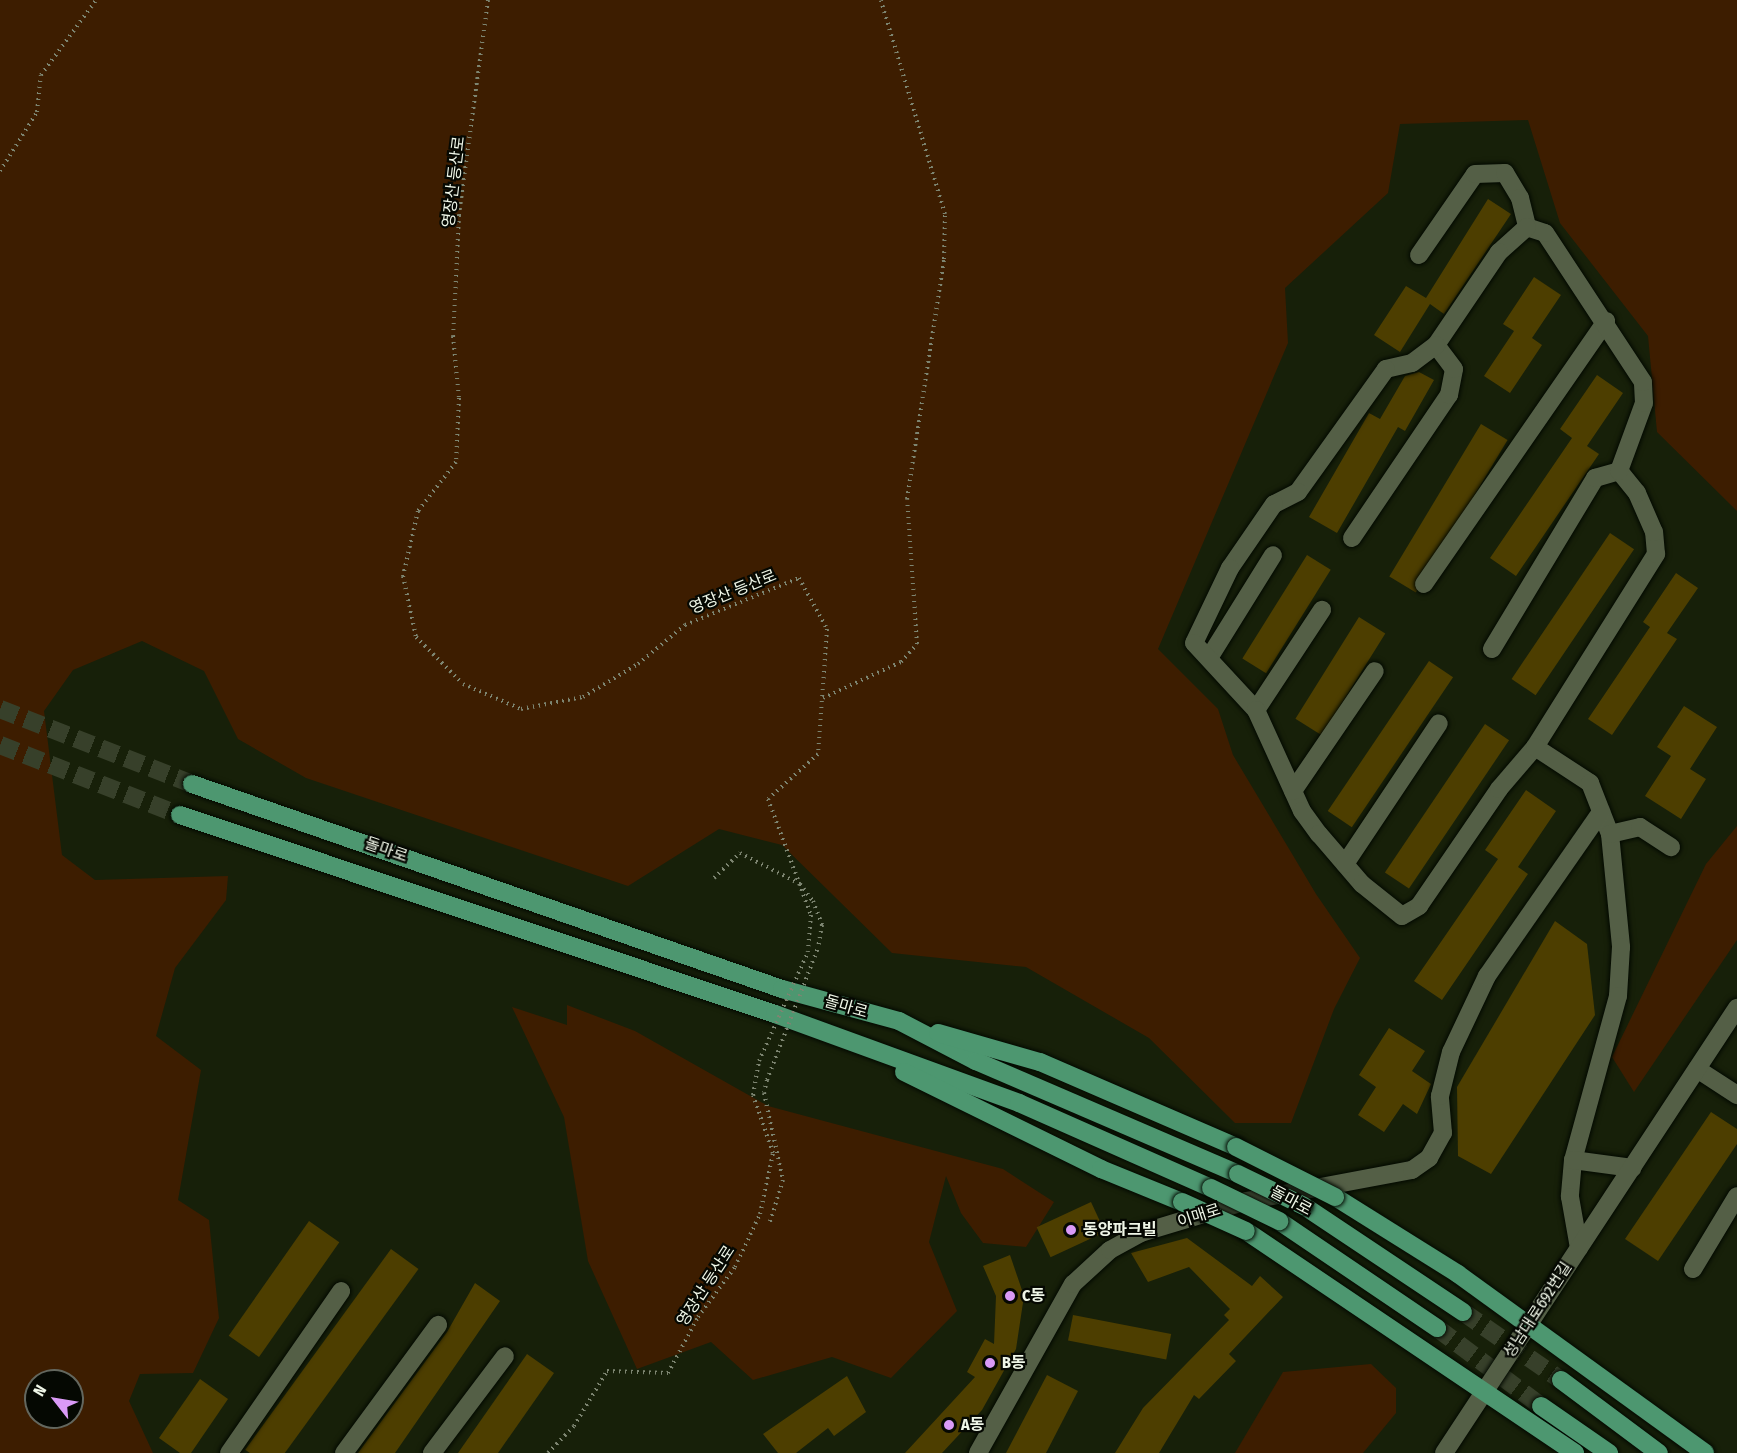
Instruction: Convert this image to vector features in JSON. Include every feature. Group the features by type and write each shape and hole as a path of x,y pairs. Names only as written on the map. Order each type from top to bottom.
{"main road":[{"name":"돌마로","path":"192,784 782,989 899,1021 976,1060 1238,1174 1304,1206 1463,1312"},
{"name":"돌마로","path":"180,815 610,956 1019,1103 1280,1221 1437,1328"},
{"path":"899,1021 1040,1062 1236,1147 1335,1197 1529,1324 1705,1453"},
{"path":"850,1044 988,1116 1246,1232 1486,1390 1575,1453"},
{"path":"1561,1380 1659,1453"},
{"path":"1541,1406 1609,1453"}],"street":[{"path":"1419,255 1475,174 1505,173 1520,198 1527,227"},
{"path":"1527,227 1545,232 1606,321 1643,382 1644,403 1619,471"},
{"path":"1527,227 1499,252 1436,345 1412,363 1386,369 1298,492 1274,504 1198,625 1194,643 1256,710 1302,811 1345,864 1402,916 1419,906 1499,789 1535,747 1656,554 1654,532 1637,492 1619,471"},
{"path":"1424,584 1606,321"},
{"path":"1352,538 1449,395 1455,369 1436,345"},
{"path":"1492,649 1595,478 1619,471"},
{"path":"1209,658 1274,555"},
{"path":"1256,710 1322,610"},
{"path":"1293,791 1375,671"},
{"path":"1345,864 1439,723"},
{"path":"1535,747 1590,783 1610,834 1620,900 1618,996 1573,1160 1570,1197 1579,1248"},
{"name":"이매로","path":"978,1453 1073,1284 1110,1250 1141,1233 1246,1201 1412,1170 1429,1158 1443,1133 1440,1096 1451,1052 1487,976 1601,812"},
{"path":"1610,834 1640,827 1671,847"},
{"name":"성남대로692번길","path":"1444,1453 1737,1008"},
{"path":"1696,1069 1737,1095"},
{"path":"1573,1160 1632,1168"},
{"path":"1693,1269 1737,1196"},
{"path":"229,1453 341,1291"},
{"path":"344,1453 438,1324"},
{"path":"432,1453 505,1356"}],"path":[{"path":"0,171 37,112 41,75 96,0"},
{"name":"영장산 등산로","path":"488,0 459,215 453,336 459,398 456,462 418,511 402,576 416,637 463,684 521,710 583,697 638,664 685,624 799,578 827,629 818,754 768,799 811,915 808,952 759,1061 753,1095 773,1153 760,1214 735,1268 698,1317 668,1373 607,1371 574,1426 548,1453"},
{"path":"823,698 901,662 917,644 907,499 944,259 945,214 881,0"},
{"path":"714,878 740,853 800,884 813,901 822,926 818,948 764,1093 783,1180 769,1225"}],"shaded area":[{"path":"0,0 1737,0 1737,511 1657,432 1648,336 1560,223 1528,120 1400,124 1388,193 1285,288 1288,343 1158,649 1218,709 1233,755 1316,894 1360,958 1334,1009 1291,1123 1235,1123 1149,1038 1026,967 892,953 782,845 719,829 628,886 306,778 238,739 204,671 142,641 73,670 44,711 62,855 95,880 228,876 226,900 175,968 156,1036 201,1070 178,1200 209,1220 219,1318 193,1373 140,1374 129,1401 153,1453 0,1453"},
{"path":"1737,826 1737,940 1634,1092 1612,1057 1706,864"},
{"path":"567,1005 635,1031 768,1106 1003,1169 1054,1202 1026,1247 983,1243 961,1213 946,1176 929,1242 957,1311 891,1378 832,1357 753,1380 711,1342 637,1369 588,1261 564,1117 512,1007 567,1025"},
{"path":"1371,1364 1396,1388 1396,1413 1363,1453 1235,1453 1283,1372"}],"building":[{"path":"1488,199 1511,214 1444,314 1430,304 1400,352 1374,335 1406,286 1426,298"},
{"path":"1534,277 1561,295 1532,338 1542,345 1510,393 1484,376 1514,331 1503,324"},
{"path":"1419,372 1434,380 1405,431 1398,427 1337,533 1309,517 1369,413 1380,419 1405,376"},
{"path":"1597,375 1623,393 1587,446 1599,454 1516,576 1490,558 1572,438 1560,429"},
{"path":"1481,424 1508,440 1416,593 1389,577"},
{"path":"1610,533 1634,549 1536,695 1512,679"},
{"path":"1307,555 1331,570 1266,673 1242,658"},
{"path":"1676,573 1698,588 1667,633 1677,639 1612,735 1588,719 1650,627 1643,622"},
{"path":"1359,617 1385,633 1322,735 1295,719"},
{"path":"1429,661 1453,677 1352,827 1328,811"},
{"path":"1684,706 1717,727 1690,769 1706,779 1681,819 1645,796 1671,756 1657,747"},
{"path":"1485,724 1509,740 1409,889 1385,872"},
{"path":"1526,790 1556,811 1518,867 1528,874 1442,1000 1414,981 1498,859 1485,850"},
{"path":"1555,921 1587,944 1595,1015 1491,1174 1458,1156 1457,1087"},
{"path":"1389,1028 1425,1051 1412,1071 1431,1084 1417,1114 1403,1104 1384,1132 1358,1115 1376,1087 1359,1075"},
{"path":"1711,1112 1737,1129 1737,1144 1658,1261 1625,1239"},
{"name":"동양파크빌","path":"1091,1202 1105,1232 1051,1257 1037,1227"},
{"path":"309,1221 339,1242 259,1357 229,1336"},
{"path":"1187,1238 1252,1286 1260,1276 1283,1297 1229,1354 1236,1361 1199,1399 1194,1395 1159,1453 1115,1453 1143,1408 1229,1320 1224,1315 1230,1309 1189,1267 1148,1282 1131,1253"},
{"path":"391,1249 419,1269 285,1453 250,1453 245,1450"},
{"path":"1010,1255 1024,1296 1016,1349 982,1410 942,1453 905,1453 975,1377 967,1372 985,1339 994,1344 996,1296 983,1266"},
{"path":"475,1283 500,1301 395,1453 358,1453 447,1332"},
{"path":"1073,1315 1171,1334 1166,1360 1068,1341"},
{"path":"527,1354 554,1373 498,1453 458,1453"},
{"path":"1047,1375 1078,1391 1046,1453 1006,1453"},
{"path":"847,1376 866,1412 834,1436 828,1428 796,1453 778,1453 763,1434"},
{"path":"200,1379 228,1399 191,1453 180,1453 159,1438"}],"tunnel":[{"path":"0,709 192,784"},
{"path":"0,745 180,815"},
{"path":"1463,1312 1561,1380"},
{"path":"1437,1328 1541,1406"}],"place":[{"name":"동양파크빌","path":"1071,1230"},
{"name":"C동","path":"1010,1296"},
{"name":"B동","path":"990,1363"},
{"name":"A동","path":"949,1425"}]}
